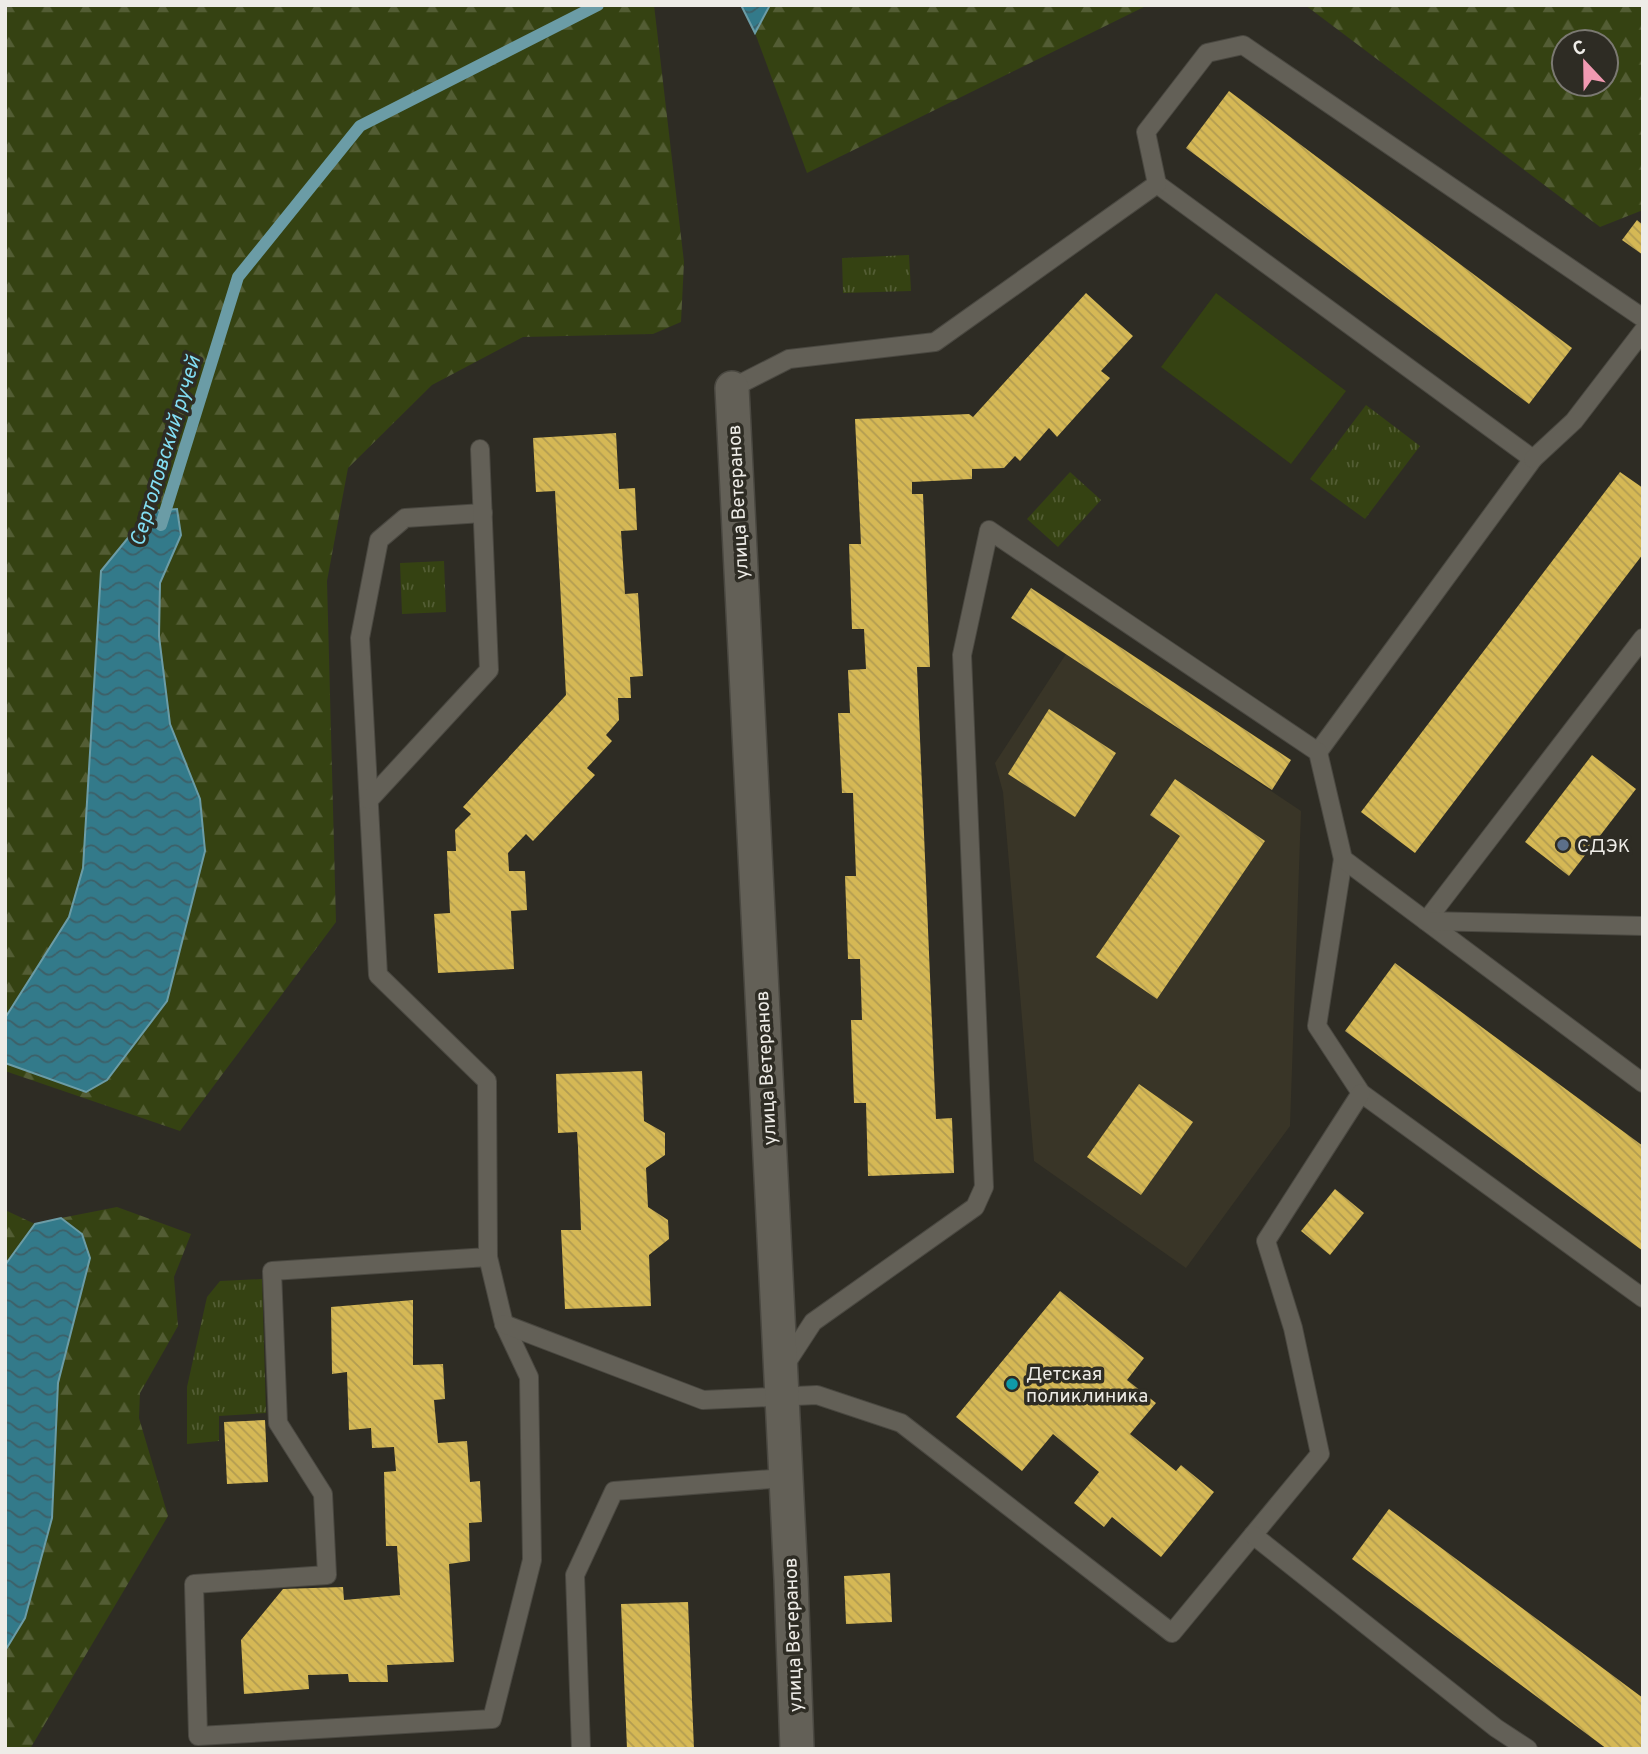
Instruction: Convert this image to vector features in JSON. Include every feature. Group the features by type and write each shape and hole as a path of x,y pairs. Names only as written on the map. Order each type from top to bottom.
{"street":[{"name":"улица Ветеранов","path":"732,388 797,1749"}],"lane":[{"path":"1533,459 1157,184 1146,132 1207,53 1243,45 1643,318"},
{"path":"732,388 789,359 935,342 1157,184"},
{"path":"1318,752 1533,459 1574,421 1643,331"},
{"path":"369,800 489,670 480,449"},
{"path":"482,513 405,518 379,540 360,638 378,975 487,1081 488,1257 505,1324 529,1377 532,1560 492,1719 198,1736 194,1584 327,1575 323,1494 278,1423 272,1270 488,1257"},
{"path":"781,1384 813,1322 975,1207 984,1187 962,655 989,530 1318,752 1343,859 1317,1026 1361,1093 1643,1298"},
{"path":"1426,921 1643,638"},
{"path":"1343,859 1643,1083"},
{"path":"1426,921 1643,926"},
{"path":"505,1324 703,1400 781,1384 901,1423 1172,1633 1320,1454 1293,1328 1266,1241 1361,1093"},
{"path":"581,1749 575,1575 614,1491 785,1478"},
{"path":"1253,1535 1496,1728 1528,1749"}],"shaded area":[{"path":"1066,654 1301,811 1290,1126 1186,1268 1034,1161 1003,792 995,763"}],"green space":[{"path":"5,5 654,5 684,262 681,322 653,334 523,337 432,385 348,468 327,581 336,922 180,1131 5,1071 5,1063 86,1092 200,799 170,724 159,636 160,583 181,535 177,510 150,511 101,571 83,868 69,917 5,1018"},
{"path":"770,5 1148,5 807,173 755,33"},
{"path":"1305,5 1643,5 1643,210 1600,227"},
{"path":"909,255 911,291 843,293 842,258"},
{"path":"1216,293 1346,391 1291,464 1161,367"},
{"path":"1366,405 1420,446 1365,519 1310,479"},
{"path":"1070,472 1101,500 1058,547 1027,519"},
{"path":"444,561 446,612 402,614 400,563"},
{"path":"117,1207 191,1234 174,1277 178,1326 140,1393 139,1418 168,1516 30,1749 5,1749 5,1651 25,1618 52,1518 58,1383 90,1258 82,1234 61,1218"},
{"path":"5,1210 35,1224 5,1265"},
{"path":"262,1279 266,1413 219,1416 219,1441 187,1444 187,1387 207,1297 220,1281"}],"water":[{"path":"741,5 770,5 755,33"},
{"path":"177,509 181,535 160,583 159,636 170,724 200,799 205,851 167,1001 107,1080 86,1092 5,1063 5,1018 69,917 83,868 101,571 150,511"},
{"path":"61,1218 82,1234 90,1258 58,1383 52,1518 25,1618 5,1651 5,1265 35,1224"}],"building":[{"path":"1229,91 1572,348 1529,404 1186,148"},
{"path":"1637,220 1643,225 1643,255 1622,240"},
{"path":"1086,293 1133,336 1101,371 1110,378 1057,437 1049,428 1020,461 1015,456 1004,468 972,469 972,479 912,482 912,494 923,494 930,667 917,667 936,1119 952,1118 954,1173 868,1176 866,1103 854,1103 851,1020 862,1020 860,959 848,959 845,876 856,876 853,793 842,793 838,713 850,713 848,670 866,669 864,629 852,629 849,544 861,544 855,419 969,414 973,417"},
{"path":"616,433 619,489 635,488 637,530 621,531 625,594 638,593 643,676 630,677 631,698 618,698 619,720 606,735 612,741 587,768 595,775 533,841 526,834 508,853 509,871 525,871 527,910 511,911 514,969 438,973 434,914 450,913 447,851 456,851 455,830 471,814 463,807 566,695 555,491 536,492 533,438"},
{"path":"1620,472 1643,488 1643,554 1415,853 1361,812"},
{"path":"1031,588 1291,760 1272,790 1011,618"},
{"path":"1049,709 1116,753 1075,817 1008,774"},
{"path":"1592,755 1636,789 1569,876 1525,842"},
{"path":"1175,779 1265,841 1157,999 1096,957 1180,836 1150,815"},
{"path":"1395,963 1643,1146 1643,1251 1345,1031"},
{"path":"642,1071 644,1121 665,1133 665,1155 646,1168 648,1207 668,1220 669,1239 649,1255 651,1306 565,1309 561,1230 581,1230 578,1147 577,1132 558,1133 556,1074"},
{"path":"1139,1084 1193,1122 1141,1195 1087,1157"},
{"path":"1335,1189 1364,1213 1330,1255 1301,1231"},
{"path":"1060,1291 1144,1358 1127,1380 1156,1403 1130,1434 1176,1471 1181,1465 1214,1492 1161,1557 1112,1517 1104,1527 1074,1503 1099,1472 1053,1434 1022,1471 956,1417"},
{"path":"413,1300 413,1365 443,1364 445,1399 434,1400 438,1443 467,1441 470,1482 480,1481 482,1522 469,1523 470,1561 449,1564 454,1662 387,1665 388,1682 349,1682 348,1674 308,1675 309,1689 244,1694 241,1640 283,1589 343,1587 344,1600 400,1595 397,1546 386,1546 384,1472 396,1471 394,1447 372,1448 371,1428 349,1430 347,1372 332,1374 331,1307"},
{"path":"265,1420 268,1482 227,1484 224,1422"},
{"path":"1389,1509 1643,1698 1643,1749 1607,1749 1352,1559"},
{"path":"890,1573 892,1622 846,1624 844,1576"},
{"path":"688,1602 694,1749 627,1749 621,1604"}],"waterway":[{"name":"Сертоловский ручей","path":"161,525 238,277 360,126 598,5"}],"place":[{"name":"СДЭК","path":"1563,845"},
{"name":"Детская поликлиника","path":"1012,1384"}]}
